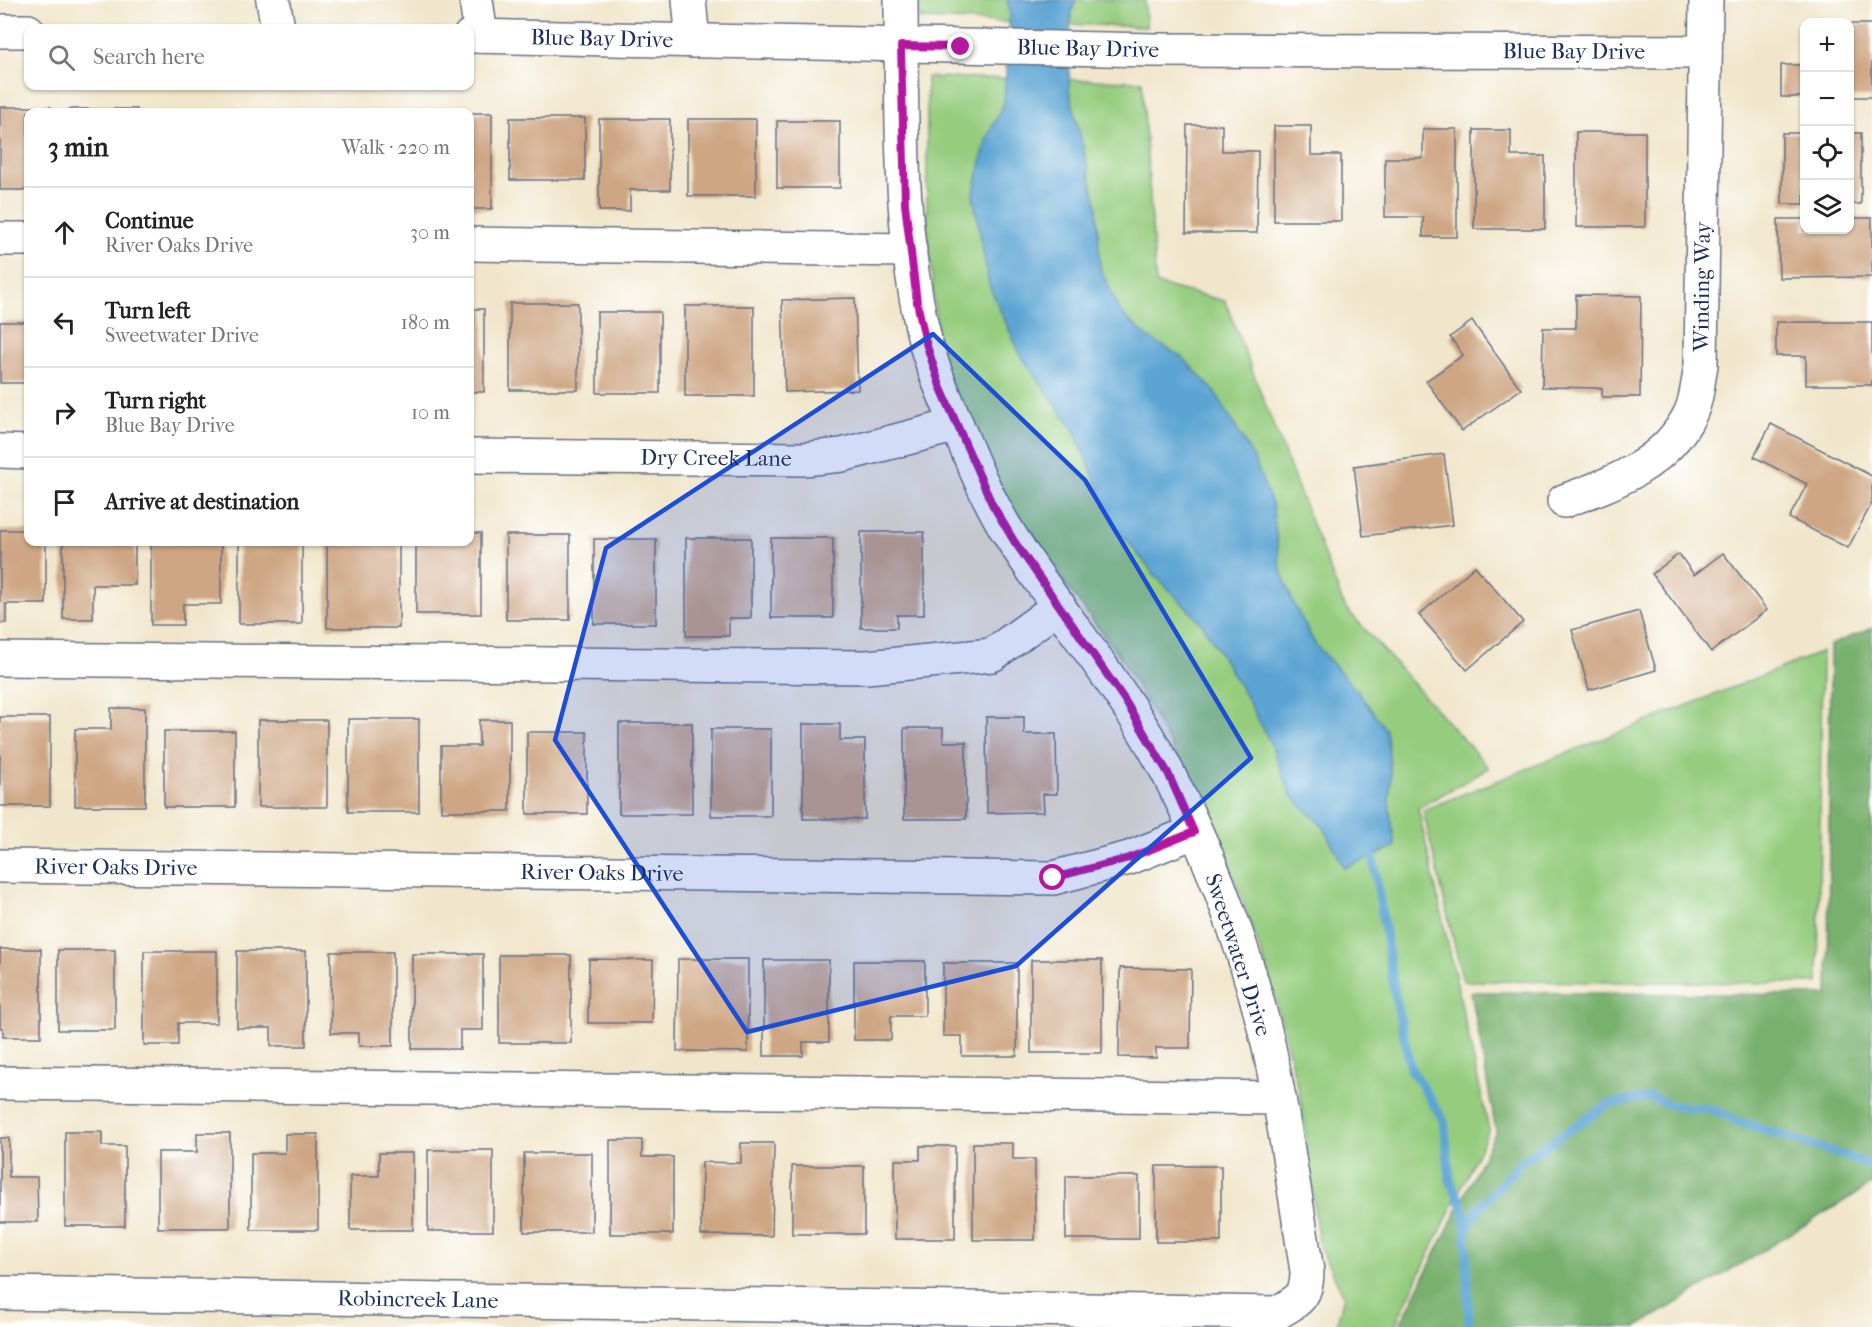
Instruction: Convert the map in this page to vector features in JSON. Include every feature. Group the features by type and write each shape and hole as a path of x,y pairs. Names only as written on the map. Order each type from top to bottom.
{"street":[{"path":"273,0 277,24"},
{"path":"475,36 476,0"},
{"path":"690,0 693,41"},
{"name":"Sweetwater Drive","path":"901,0 905,204 910,250 926,343 957,425 992,504 1014,541 1124,699 1168,773 1230,914 1258,1004 1279,1098 1307,1271 1307,1286 1301,1298"},
{"name":"Winding Way","path":"1564,501 1608,485 1652,460 1681,430 1691,412 1701,365 1706,0"},
{"path":"0,31 24,31"},
{"name":"Blue Bay Drive","path":"475,36 1152,50 1705,52"},
{"path":"0,239 24,239"},
{"path":"474,244 910,250"},
{"name":"Dry Creek Lane","path":"474,456 804,459 842,455 957,425"},
{"path":"0,451 24,452"},
{"path":"0,659 867,667 992,655 1059,606"},
{"name":"River Oaks Drive","path":"0,866 1053,878 1129,858 1194,832"},
{"path":"0,1083 1279,1098"},
{"name":"Robincreek Lane","path":"0,1293 1277,1313 1301,1298"}],"highlighted area":[{"path":"933,334 1085,480 1251,758 1016,966 747,1032 555,740 606,548"}],"green space":[{"path":"920,0 1145,0 1146,27 920,19"},
{"path":"927,77 1142,81 1156,284 1225,301 1344,606 1489,768 1418,808 1489,1130 1394,1327 1336,1327 1344,1296 1319,1246 1302,1105 1269,974 1224,850 1179,760 1121,658 1042,553 987,466 939,357 927,221"},
{"path":"1872,628 1872,1184 1637,1327 1399,1327 1496,1131 1471,992 1828,995 1830,645"},
{"path":"1822,652 1818,983 1463,981 1423,810"}],"water":[{"path":"1007,0 1076,0 1071,13 1069,89 1097,206 1100,268 1121,313 1149,338 1182,357 1215,392 1253,457 1272,504 1281,570 1292,600 1315,644 1359,693 1386,730 1391,775 1389,803 1395,847 1344,868 1324,828 1291,795 1271,744 1203,625 1155,575 1114,525 1075,432 1020,354 989,285 973,195 987,137 1004,103 1010,13"}],"building":[{"path":"1854,24 1872,24 1872,97 1854,97"},
{"path":"1781,65 1800,65 1800,97 1781,97"},
{"path":"0,107 51,107 24,108 24,190 0,190"},
{"path":"474,113 492,113 492,209 474,209"},
{"path":"510,118 585,118 585,180 510,180"},
{"path":"599,119 670,119 670,190 630,190 630,211 599,211"},
{"path":"688,119 756,119 756,196 688,196"},
{"path":"777,121 840,121 840,188 777,188"},
{"path":"1187,125 1222,125 1222,151 1258,151 1257,233 1186,233"},
{"path":"1274,126 1311,126 1311,155 1341,155 1341,221 1274,221"},
{"path":"1423,129 1457,129 1457,237 1423,237 1423,217 1385,217 1385,158 1423,158"},
{"path":"1474,130 1511,130 1511,156 1545,156 1545,229 1474,229"},
{"path":"1576,132 1645,132 1645,227 1576,227"},
{"path":"1782,133 1800,133 1800,204 1782,204"},
{"path":"1854,133 1861,133 1861,204 1854,204"},
{"path":"1854,218 1872,218 1872,277 1779,278 1778,219 1800,219 1800,234 1854,234"},
{"path":"1576,295 1641,296 1640,397 1602,397 1602,388 1542,387 1543,328 1576,328"},
{"path":"855,298 858,390 785,392 782,300"},
{"path":"510,303 578,303 578,390 510,390"},
{"path":"685,306 754,306 754,396 685,396"},
{"path":"474,309 484,309 484,392 474,392"},
{"path":"597,312 660,312 660,393 597,393"},
{"path":"1472,321 1521,389 1462,431 1426,381 1463,355 1450,337"},
{"path":"0,322 24,322 24,383 0,383"},
{"path":"1776,322 1872,322 1872,385 1806,385 1806,356 1776,356"},
{"path":"1771,424 1872,476 1872,503 1848,548 1789,518 1807,484 1754,457"},
{"path":"1444,454 1453,525 1363,536 1354,466"},
{"path":"0,530 24,530 24,546 46,546 46,604 6,604 6,623 0,623"},
{"path":"861,532 924,532 924,615 897,615 897,628 861,628"},
{"path":"474,533 481,533 481,614 416,614 416,546 474,546"},
{"path":"506,535 570,535 570,620 506,620"},
{"path":"686,538 751,538 751,618 729,618 729,636 686,636"},
{"path":"771,538 833,538 833,618 771,618"},
{"path":"594,539 656,539 656,624 594,624"},
{"path":"63,546 135,546 135,585 93,585 93,619 63,619"},
{"path":"151,546 221,546 221,604 183,604 183,625 151,625"},
{"path":"239,546 302,546 302,624 239,624"},
{"path":"327,546 399,546 399,628 327,628"},
{"path":"1723,553 1767,610 1711,652 1652,574 1679,554 1694,575"},
{"path":"1475,566 1523,622 1467,670 1419,615"},
{"path":"1639,611 1656,670 1589,690 1572,630"},
{"path":"111,708 145,708 145,806 75,806 75,729 111,729"},
{"path":"0,717 50,717 50,806 0,806"},
{"path":"986,717 1024,717 1024,734 1056,734 1057,794 1043,794 1044,812 987,813"},
{"path":"348,719 419,719 419,812 348,812"},
{"path":"258,720 327,720 327,807 258,807"},
{"path":"479,720 510,720 510,811 441,811 441,746 479,746"},
{"path":"619,723 692,723 692,814 619,814"},
{"path":"803,724 840,724 840,740 865,740 865,819 803,819"},
{"path":"904,728 943,728 943,742 966,742 966,819 904,819"},
{"path":"711,729 771,729 771,816 711,816"},
{"path":"164,731 235,731 235,807 164,807"},
{"path":"527,732 587,732 587,814 527,814"},
{"path":"0,949 41,949 41,1037 3,1037 3,1028 0,1028"},
{"path":"58,950 115,950 115,1030 58,1030"},
{"path":"144,951 217,951 217,1023 178,1023 178,1045 144,1045"},
{"path":"237,951 306,951 306,1046 271,1046 271,1028 237,1028"},
{"path":"331,952 393,952 393,1046 359,1046 359,1033 331,1033"},
{"path":"412,954 483,954 483,1030 460,1030 460,1049 412,1049"},
{"path":"499,955 571,955 571,1043 499,1043"},
{"path":"589,959 653,960 652,1023 588,1023"},
{"path":"678,959 748,959 748,1052 677,1051"},
{"path":"764,960 829,960 829,1042 803,1042 803,1056 764,1056"},
{"path":"1031,960 1102,960 1102,1053 1031,1053"},
{"path":"854,961 925,961 925,1016 891,1016 891,1040 854,1040"},
{"path":"943,963 1017,963 1017,1056 962,1056 962,1036 943,1036"},
{"path":"1120,968 1191,969 1190,1048 1156,1048 1156,1058 1119,1057"},
{"path":"65,1132 102,1132 102,1146 125,1146 125,1226 65,1226"},
{"path":"197,1133 230,1133 230,1228 158,1228 158,1152 197,1152"},
{"path":"285,1134 318,1134 318,1230 251,1230 251,1153 285,1153"},
{"path":"0,1138 9,1138 9,1177 37,1177 38,1222 0,1222"},
{"path":"610,1140 642,1140 642,1157 673,1157 673,1234 610,1234"},
{"path":"741,1143 774,1143 772,1236 701,1235 702,1162 741,1163"},
{"path":"973,1143 1013,1143 1013,1159 1035,1159 1035,1240 973,1240"},
{"path":"920,1146 955,1146 955,1239 895,1239 895,1160 920,1160"},
{"path":"428,1150 493,1150 493,1231 428,1231"},
{"path":"379,1153 413,1153 413,1230 350,1230 350,1176 379,1176"},
{"path":"524,1153 592,1153 592,1232 524,1232"},
{"path":"792,1166 864,1166 864,1234 792,1234"},
{"path":"1156,1166 1221,1166 1221,1242 1156,1242"},
{"path":"1066,1176 1139,1176 1139,1239 1066,1239"}],"waterway":[{"path":"1373,857 1395,995 1411,1069 1444,1121 1450,1180 1463,1208 1466,1230"},
{"path":"1469,1327 1466,1230 1479,1208 1521,1162 1609,1104 1650,1097 1672,1106 1712,1109 1737,1121 1872,1165"}],"route":[{"path":"961,47 901,46 905,204 917,302 926,343 940,386 992,504 1014,541 1124,699 1168,773 1194,832 1129,858 1053,878"}]}
